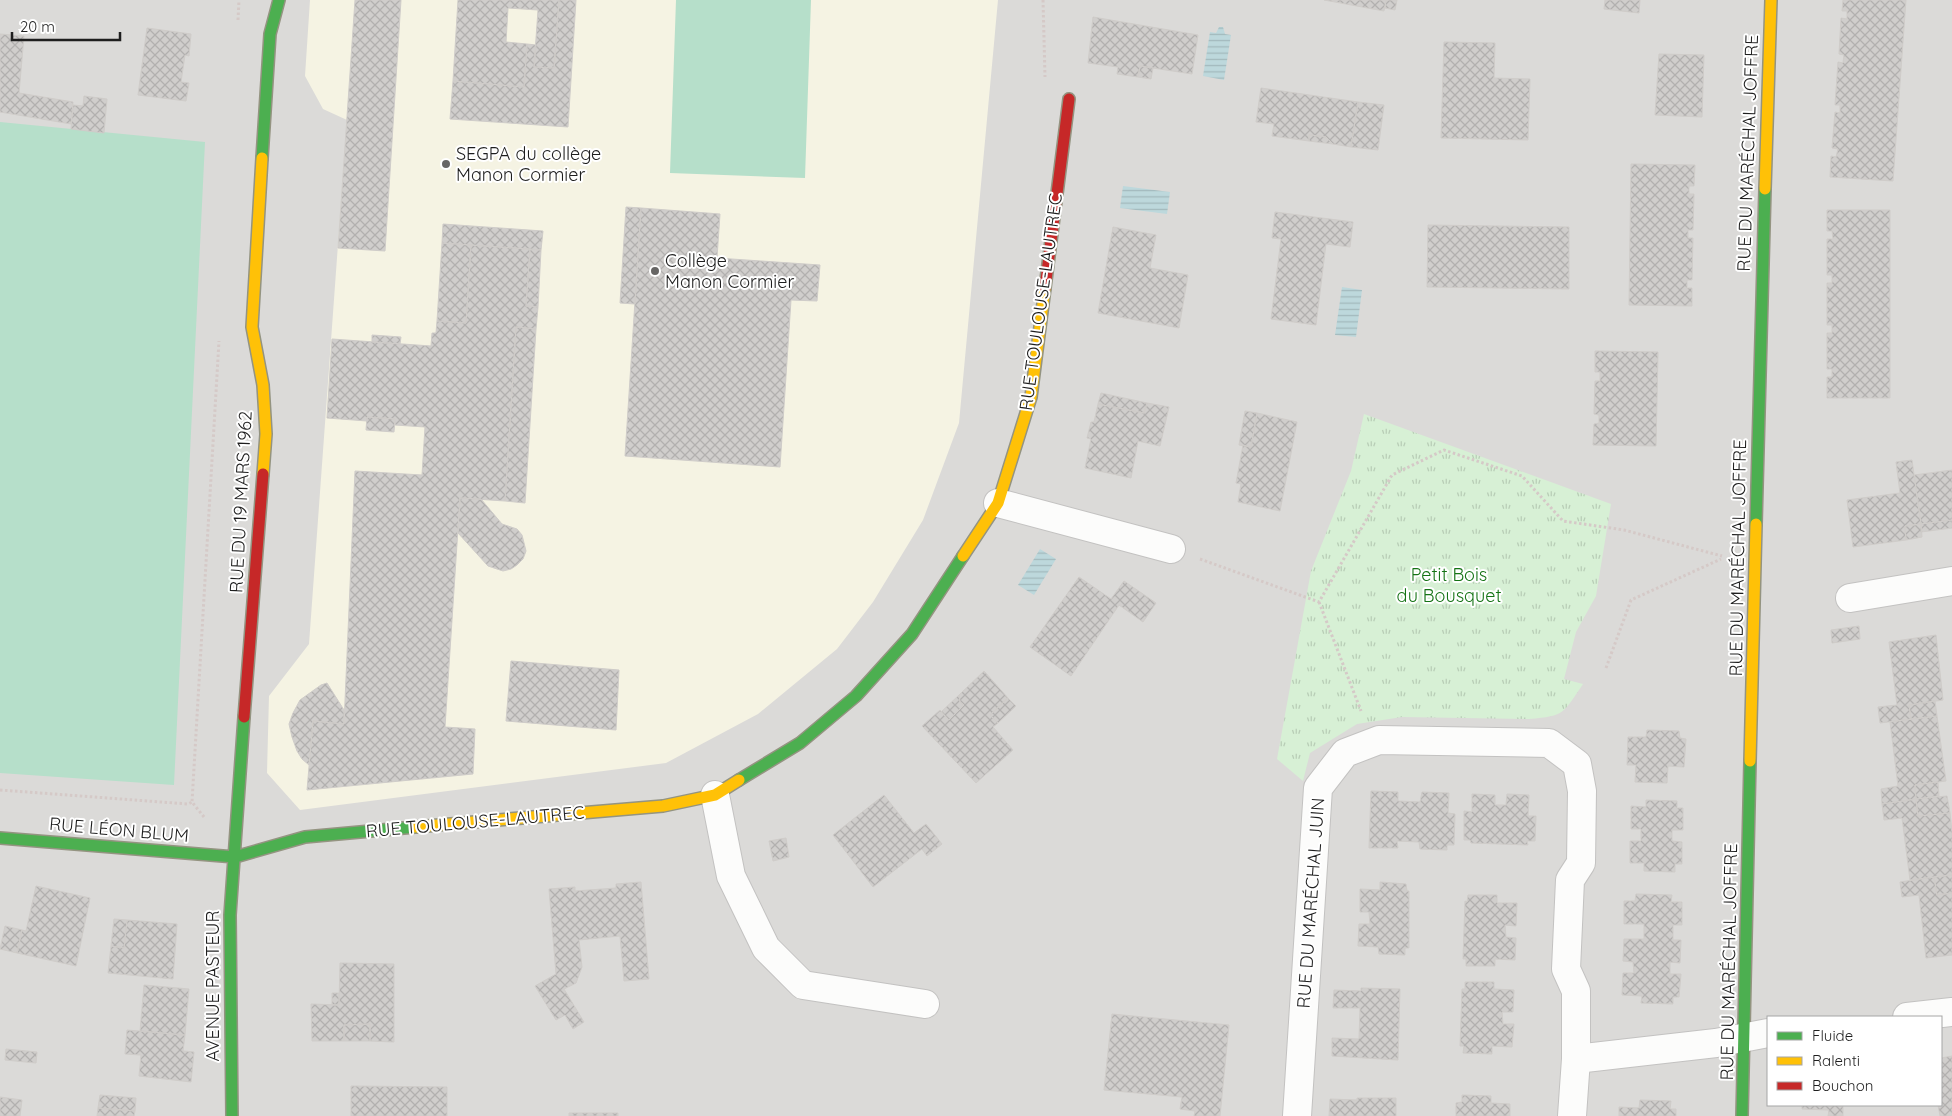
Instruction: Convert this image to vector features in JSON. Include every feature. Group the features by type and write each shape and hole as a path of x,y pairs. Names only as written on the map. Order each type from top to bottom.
{"street":[{"name":"RUE DU 19 MARS 1962","path":"236,857 238,787 266,434 263,385 252,326 270,34 279,0"},
{"name":"RUE DU MARÉCHAL JOFFRE","path":"1742,1116 1756,1035 1757,464 1771,0"},
{"name":"RUE TOULOUSE-LAUTREC","path":"236,857 305,837 664,806 715,795 800,743 856,696 912,634 998,503 1031,397 1069,98"},
{"path":"998,503 1171,549"},
{"path":"1850,598 1952,581"},
{"name":"RUE DU MARÉCHAL JUIN","path":"1297,1116 1318,788 1345,753 1379,740 1549,743 1577,764 1582,792 1581,863 1570,880 1566,969 1576,991 1576,1059"},
{"path":"715,795 730,876 766,948 803,985 925,1004"},
{"name":"RUE LÉON BLUM","path":"0,838 236,857"},
{"name":"AVENUE PASTEUR","path":"232,1116 230,914 236,857"},
{"path":"1916,1016 1952,1012"},
{"path":"1572,1116 1576,1059 1716,1044 1756,1035"}],"path":[{"path":"238,24 239,0"},
{"path":"1043,0 1046,84 1069,98"},
{"path":"205,818 192,802 220,333"},
{"path":"1318,602 1392,476 1444,450 1522,476 1563,521 1624,530 1726,557 1631,600 1606,668"},
{"path":"1171,549 1318,602 1373,742"},
{"path":"0,790 188,804 192,802"}],"shaded area":[{"path":"0,0 1952,0 1952,1116 0,1116"},
{"name":"Collège Manon Cormier","path":"310,0 998,0 959,423 923,520 873,602 837,649 758,714 666,763 300,810 267,773 269,696 309,644 347,120 323,109 305,76"}],"green space":[{"path":"676,0 811,0 805,178 670,173"},
{"path":"0,122 205,142 174,785 0,773"},
{"name":"Petit Bois du Bousquet","path":"1364,414 1611,504 1596,596 1576,632 1564,679 1583,684 1567,707 1557,714 1550,716 1529,719 1402,717 1357,724 1310,753 1303,781 1277,759 1311,571 1351,471"}],"water":[{"path":"1219,27 1223,27 1225,34 1231,35 1224,80 1203,76 1210,32 1216,33"},
{"path":"1123,186 1170,192 1167,214 1120,208"},
{"path":"1342,287 1362,290 1356,337 1335,335"},
{"path":"1040,549 1056,559 1034,595 1018,585"}],"building":[{"path":"355,0 401,0 385,251 338,248"},
{"path":"458,0 559,0 554,68 534,67 538,10 508,8 506,42 527,44 524,87 453,81"},
{"path":"559,0 576,0 568,127 450,119 453,81 524,87 527,44 536,45 534,67 554,68"},
{"path":"1324,0 1386,0 1384,11"},
{"path":"1386,0 1397,0 1395,10 1385,8"},
{"path":"1605,0 1640,0 1639,13 1604,9"},
{"path":"1843,0 1906,0 1893,181 1830,177 1831,156 1836,157 1838,149 1832,148 1835,112 1840,113 1840,105 1835,105 1838,62 1843,63 1844,55 1839,54 1841,18 1847,19 1847,11 1842,11"},
{"path":"1093,17 1198,35 1192,74 1140,66 1138,77 1117,74 1118,67 1088,63"},
{"path":"147,28 191,34 189,56 185,55 181,82 189,83 186,101 138,95"},
{"path":"0,34 24,36 19,93 73,102 71,124 0,112"},
{"path":"1444,42 1495,43 1494,78 1530,79 1528,140 1441,138"},
{"path":"1659,54 1704,55 1702,117 1655,115"},
{"path":"1140,66 1153,68 1151,79 1138,77"},
{"path":"1261,88 1358,102 1351,147 1333,144 1326,137 1309,135 1309,141 1272,136 1274,124 1256,122"},
{"path":"84,96 107,99 104,133 71,129 73,105 83,106"},
{"path":"1358,102 1384,105 1378,150 1351,147"},
{"path":"1309,135 1326,137 1333,144 1309,141"},
{"path":"1631,164 1695,165 1694,186 1689,186 1689,194 1694,194 1693,230 1688,230 1688,238 1693,238 1692,280 1687,280 1687,288 1692,288 1692,306 1629,305"},
{"path":"626,207 641,208 635,304 620,303"},
{"path":"641,208 720,214 717,258 820,265 817,301 791,300 780,467 625,456"},
{"path":"1827,210 1890,210 1890,398 1827,398 1827,377 1832,377 1832,369 1827,369 1827,333 1832,333 1832,325 1827,325 1827,283 1832,283 1832,275 1827,275 1827,239 1833,239 1832,231 1827,231"},
{"path":"1275,212 1353,222 1350,247 1326,244 1316,325 1271,319 1281,239 1272,238"},
{"path":"443,224 543,231 541,250 442,243"},
{"path":"1428,225 1569,227 1569,289 1427,287"},
{"path":"1113,227 1156,235 1150,268 1188,275 1179,328 1098,313"},
{"path":"442,243 471,245 466,323 437,321"},
{"path":"471,245 530,249 526,306 538,307 536,329 516,327 505,501 460,498 445,727 475,729 473,774 307,790 313,721 344,724 355,471 422,475 425,427 395,425 395,419 367,417 367,421 327,418 332,339 431,346 432,333 436,333 437,321 466,323"},
{"path":"530,249 541,250 538,307 526,306"},
{"path":"516,327 536,329 525,503 505,501"},
{"path":"372,335 401,337 400,344 372,342"},
{"path":"1595,351 1658,352 1656,446 1593,445 1594,424 1599,423 1599,415 1594,414 1595,381 1600,381 1600,372 1595,372"},
{"path":"1101,393 1147,403 1144,413 1098,404"},
{"path":"1147,403 1169,407 1160,446 1138,441 1131,478 1085,468 1091,439 1087,438 1091,422 1094,422 1098,404 1144,413"},
{"path":"1245,411 1257,413 1251,447 1239,445"},
{"path":"1257,413 1297,422 1280,511 1238,502 1241,484 1236,483 1243,445 1251,447"},
{"path":"367,417 395,419 394,432 366,430"},
{"path":"1912,460 1921,524 1905,526 1906,540 1853,547 1847,500 1900,493 1896,462"},
{"path":"1952,470 1952,520 1921,524 1914,475"},
{"path":"460,498 481,499 502,524 517,529 522,535 526,551 523,559 517,565 503,571 488,566 458,533"},
{"path":"1952,520 1952,528 1921,532 1921,524"},
{"path":"1921,524 1922,537 1906,540 1905,526"},
{"path":"1079,577 1111,599 1124,581 1156,603 1143,622 1119,605 1071,676 1030,647"},
{"path":"1859,626 1860,639 1832,643 1831,630"},
{"path":"1936,635 1943,700 1909,705 1911,719 1880,723 1878,707 1897,705 1889,642"},
{"path":"511,661 619,670 616,730 506,721"},
{"path":"984,671 1008,698 990,715 998,723 993,727 1013,750 976,783 922,726 940,710 949,720 964,705 960,702 959,695"},
{"path":"327,683 344,710 344,724 313,721 309,765 297,751 289,724 300,700 321,685"},
{"path":"959,695 960,702 964,705 949,720 941,712"},
{"path":"1008,698 1016,706 998,723 990,715"},
{"path":"1935,701 1937,716 1911,719 1909,705"},
{"path":"1937,716 1946,781 1915,785 1916,799 1882,804 1881,789 1898,786 1890,722"},
{"path":"1647,730 1679,731 1680,738 1686,739 1684,767 1668,766 1667,783 1635,782 1636,765 1627,765 1628,737 1646,737"},
{"path":"1938,782 1939,796 1916,799 1915,785"},
{"path":"1371,791 1398,792 1398,801 1420,802 1422,792 1449,793 1448,813 1455,814 1454,845 1447,845 1447,850 1420,849 1419,842 1397,841 1398,848 1369,848"},
{"path":"1472,794 1495,795 1495,805 1506,805 1507,794 1529,795 1528,816 1536,816 1535,841 1527,841 1528,845 1471,843 1470,840 1464,840 1464,811 1472,812"},
{"path":"884,795 914,833 926,824 942,844 927,856 922,849 873,887 833,835"},
{"path":"1947,796 1950,813 1918,816 1916,799"},
{"path":"1916,799 1918,816 1950,813 1952,875 1910,880 1902,818 1884,820 1882,804"},
{"path":"1646,800 1677,801 1677,808 1683,808 1683,830 1672,830 1672,841 1682,842 1682,864 1675,864 1675,872 1644,871 1644,863 1630,863 1630,841 1641,841 1641,829 1631,829 1631,806 1646,807"},
{"path":"786,838 789,857 773,861 769,841"},
{"path":"1952,875 1952,893 1937,895 1934,877"},
{"path":"1934,877 1937,895 1952,893 1952,955 1926,958 1919,895 1902,897 1900,882"},
{"path":"641,882 649,979 624,981 620,936 579,940 582,967 576,983 564,989 584,1022 573,1029 565,1015 556,1020 535,986 556,974 549,889 575,887 575,891 616,888 616,884"},
{"path":"1380,882 1406,884 1407,891 1409,891 1409,948 1405,948 1405,955 1379,954 1378,947 1358,946 1359,924 1370,924 1369,912 1360,912 1360,889 1380,890"},
{"path":"36,886 90,898 76,966 17,953 22,930 26,931"},
{"path":"1636,894 1672,895 1671,902 1682,902 1682,925 1673,925 1673,940 1681,940 1680,963 1670,962 1670,974 1681,974 1679,997 1673,997 1673,1004 1641,1003 1642,996 1622,995 1623,973 1634,973 1633,962 1623,961 1624,939 1644,939 1644,924 1624,924 1624,901 1635,901"},
{"path":"1468,895 1497,895 1497,903 1517,903 1516,926 1505,925 1506,937 1516,938 1515,960 1495,959 1495,966 1466,966 1466,959 1463,959 1465,901 1467,902"},
{"path":"114,919 127,920 124,948 111,946"},
{"path":"127,920 177,924 173,979 108,973 111,946 124,948"},
{"path":"5,926 22,930 17,953 0,949"},
{"path":"340,963 394,964 394,1042 370,1041 370,1024 344,1025 344,1041 312,1041 311,1004 339,1005"},
{"path":"1465,982 1494,982 1494,989 1514,990 1513,1012 1502,1012 1503,1024 1514,1024 1512,1047 1492,1046 1492,1054 1463,1053 1464,1046 1460,1046 1462,989 1465,989"},
{"path":"144,985 189,989 185,1035 140,1031"},
{"path":"1361,988 1400,989 1398,1060 1332,1056 1332,1038 1359,1039 1360,1008 1333,1008 1334,990 1361,991"},
{"path":"332,993 339,993 339,1005 332,1005"},
{"path":"1112,1014 1229,1025 1220,1116 1194,1116 1195,1111 1180,1109 1182,1097 1104,1090"},
{"path":"370,1024 370,1041 344,1041 344,1025"},
{"path":"127,1030 185,1035 183,1051 194,1052 191,1082 139,1076 141,1055 125,1054"},
{"path":"6,1049 37,1052 36,1063 5,1060"},
{"path":"1952,1056 1952,1116 1940,1116 1938,1106 1942,1106 1942,1058"},
{"path":"351,1086 447,1087 447,1116 351,1116"},
{"path":"100,1095 136,1098 135,1111 98,1108"},
{"path":"1462,1095 1491,1096 1491,1103 1510,1104 1510,1116 1456,1116 1456,1103 1462,1102"},
{"path":"0,1097 22,1100 20,1116 0,1116"},
{"path":"1357,1098 1396,1098 1396,1116 1329,1116 1330,1099 1357,1100"},
{"path":"1640,1100 1671,1101 1670,1109 1676,1109 1676,1116 1619,1116 1619,1107 1639,1108"},
{"path":"1802,1106 1843,1106 1843,1116 1828,1116 1829,1110 1802,1109"},
{"path":"98,1108 135,1111 134,1116 97,1116"},
{"path":"569,1113 618,1113 618,1116 569,1116"}],"traffic: fast":[{"path":"262,158 270,34 279,0"},
{"path":"1756,524 1765,189"},
{"path":"739,780 800,743 856,696 912,634 963,556"},
{"path":"232,1116 230,915 244,717"},
{"path":"1742,1116 1750,761"},
{"path":"0,838 235,857 305,837 415,827"}],"traffic: slow":[{"path":"1765,189 1771,0"},
{"path":"262,158 252,327 263,385 266,434 263,474"},
{"path":"963,556 998,503 1031,397 1045,288"},
{"path":"1750,761 1756,524"},
{"path":"415,827 663,806 715,795 739,780"}],"traffic: jam":[{"path":"1045,288 1069,99"},
{"path":"244,717 263,474"}],"place":[{"name":"SEGPA du collège Manon Cormier","path":"446,164"},
{"name":"Collège Manon Cormier","path":"655,271"}]}
